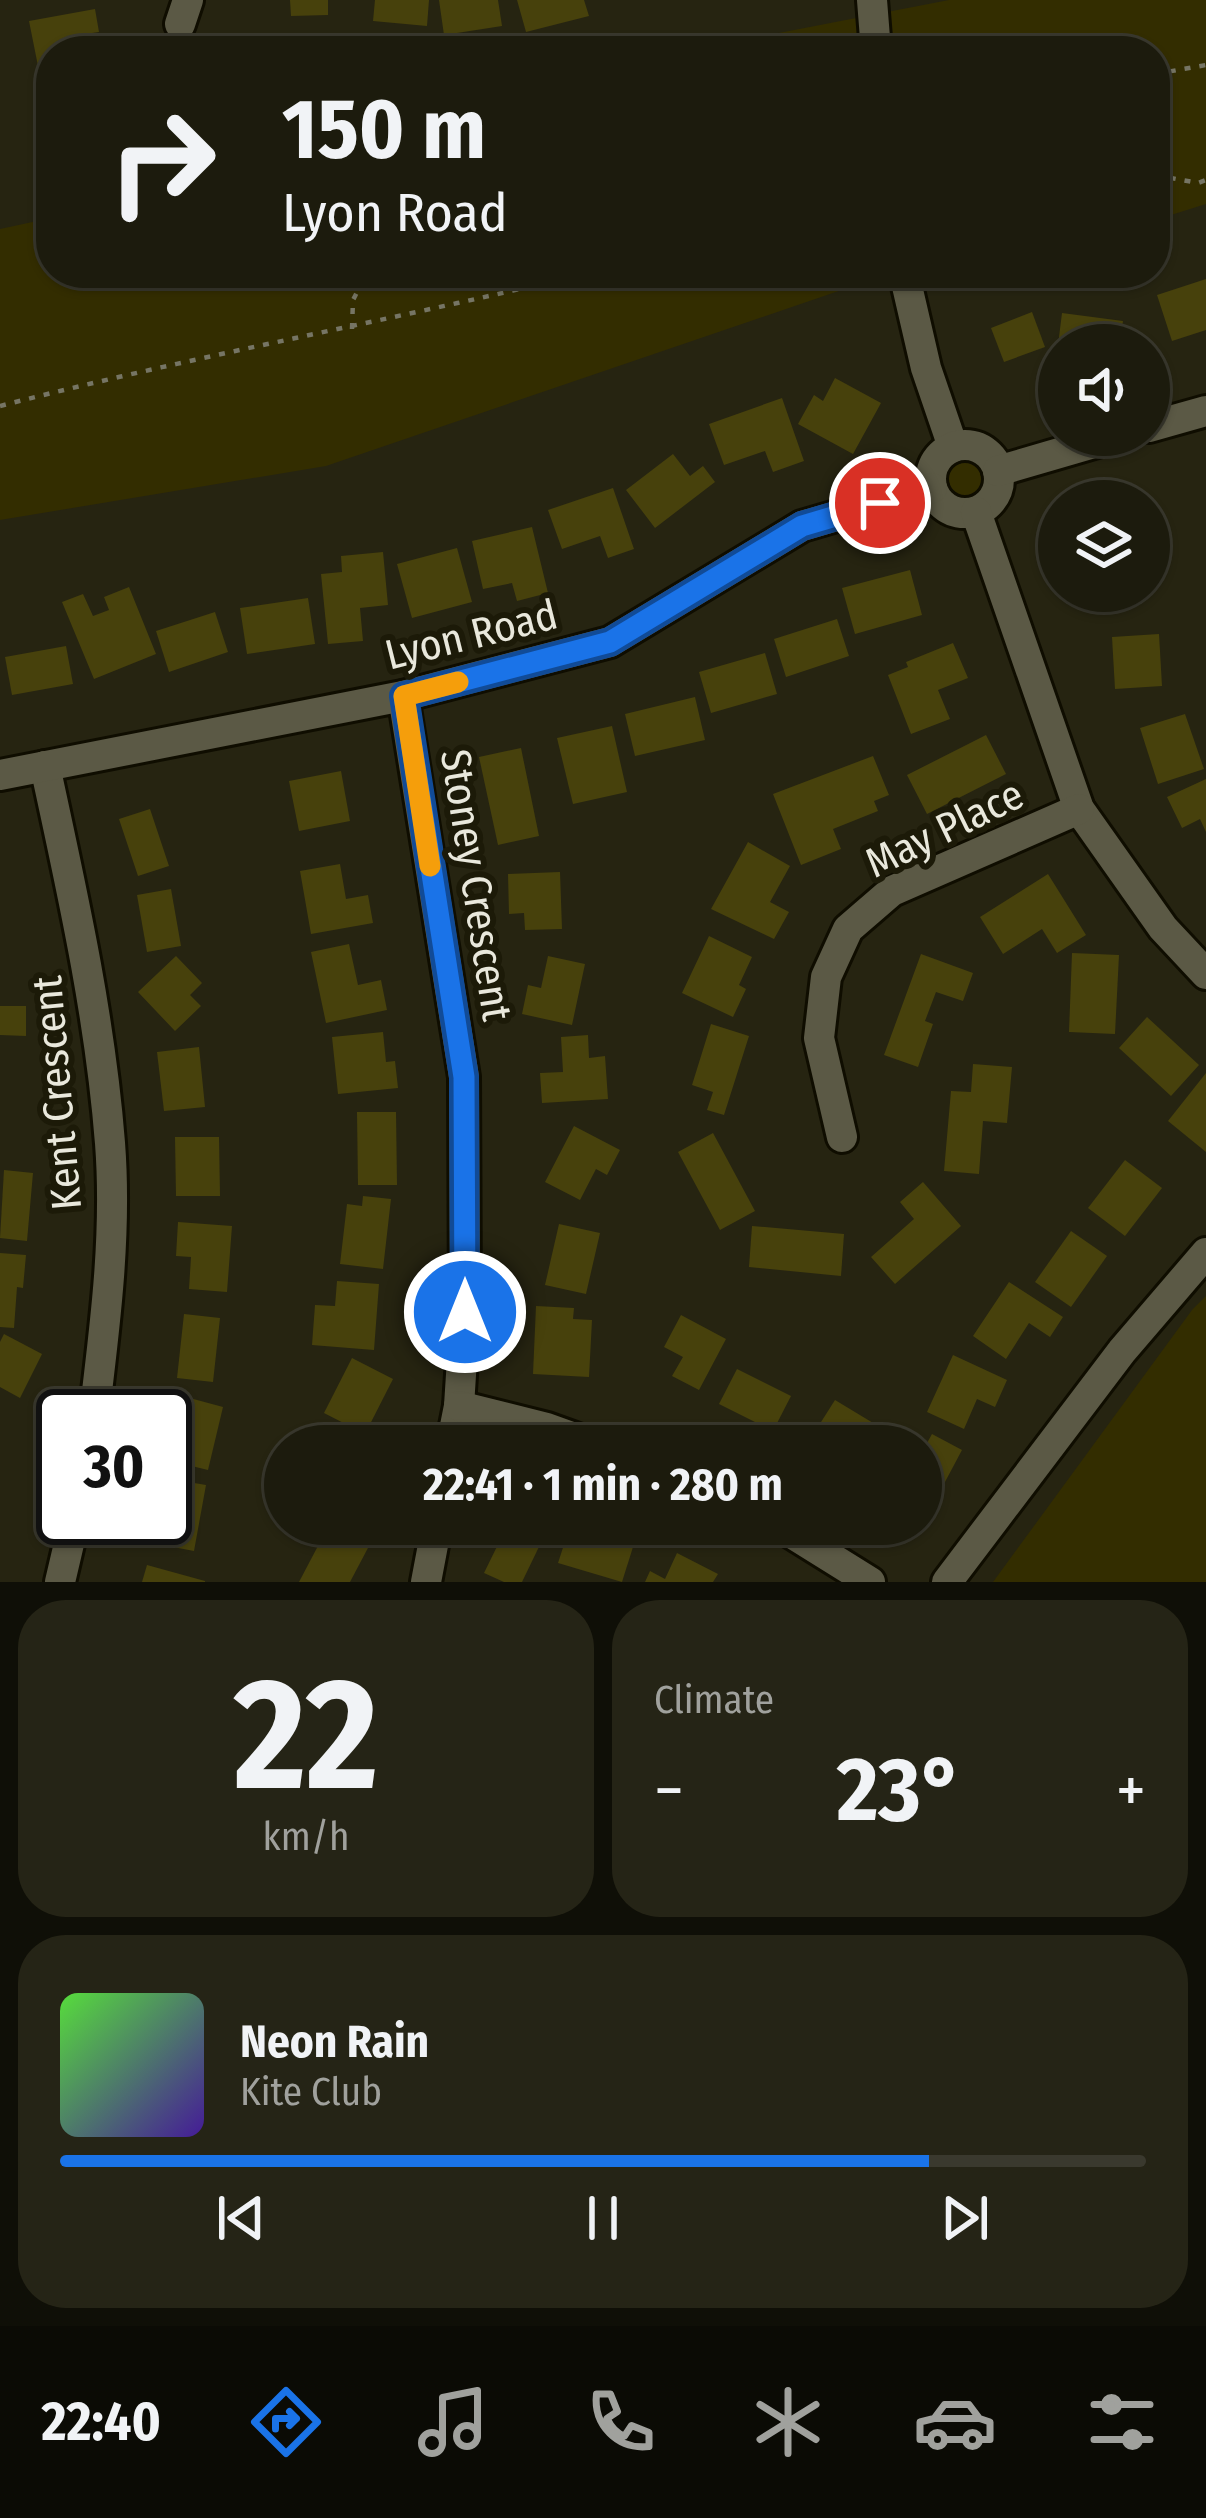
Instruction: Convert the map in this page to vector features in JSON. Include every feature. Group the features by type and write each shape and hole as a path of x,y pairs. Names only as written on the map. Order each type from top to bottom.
{"street":[{"path":"872,0 875,36"},
{"path":"907,288 926,368 952,447"},
{"path":"1170,421 1206,411"},
{"path":"952,447 982,449 998,471 998,489 976,512 954,512 936,498 932,488 933,466 952,447"},
{"path":"998,471 1049,456"},
{"name":"Lyon Road","path":"0,775 404,696 610,642 802,526 932,488"},
{"path":"976,512 1079,809 1163,928 1206,974"},
{"name":"Stoney Crescent","path":"404,696 464,1077 465,1312 455,1425"},
{"name":"Kent Crescent","path":"45,766 90,973 110,1147 110,1293 98,1389"},
{"name":"May Place","path":"842,1137 819,1038 826,977 848,929 892,892 1079,809"},
{"path":"947,1582 1122,1351 1206,1253"},
{"path":"459,1406 535,1425"},
{"path":"60,1582 69,1545"},
{"path":"426,1582 433,1545"},
{"path":"810,1545 870,1582"}],"path":[{"path":"1170,71 1206,64"},
{"path":"1170,177 1206,181"},
{"path":"352,329 353,300 359,288"},
{"path":"0,406 525,288"}],"shaded area":[{"path":"949,0 1206,0 1206,204 1170,215 1170,36 763,36"},
{"path":"36,221 36,288 847,288 326,466 0,520 0,229"},
{"path":"965,457 979,463 985,477 979,491 965,497 951,491 945,477 951,463"},
{"path":"1206,1296 1206,1582 993,1582 1192,1310"}],"building":[{"path":"290,0 328,0 328,15 291,16"},
{"path":"375,0 429,0 427,26 373,21"},
{"path":"439,0 498,0 502,26 444,35"},
{"path":"517,0 584,0 589,16 526,32"},
{"path":"95,9 99,32 36,36 36,56 29,21"},
{"path":"1206,279 1206,330 1172,341 1157,295"},
{"path":"1032,312 1038,350 1004,362 991,328"},
{"path":"1062,313 1123,321 1122,324 1061,324"},
{"path":"835,378 881,403 853,454 798,424 814,395 823,401"},
{"path":"782,398 804,461 773,472 765,451 724,465 709,424"},
{"path":"673,454 690,476 703,466 715,482 655,528 626,490"},
{"path":"613,488 634,549 608,558 600,536 562,549 548,510"},
{"path":"532,527 548,593 517,601 512,583 483,589 472,541"},
{"path":"457,548 472,602 412,618 397,564"},
{"path":"383,552 388,605 360,608 363,641 328,644 321,574 342,572 341,556"},
{"path":"910,570 922,615 855,634 842,588"},
{"path":"129,587 156,654 94,679 62,602 83,594 93,616 109,610 104,597"},
{"path":"308,598 315,644 247,654 240,608"},
{"path":"215,612 228,652 169,672 156,631"},
{"path":"837,619 849,656 786,677 774,639"},
{"path":"1159,634 1162,686 1115,689 1112,637"},
{"path":"953,643 968,678 938,690 950,719 911,734 888,675 908,667 906,662"},
{"path":"66,646 73,684 12,695 5,657"},
{"path":"765,653 777,694 711,713 699,672"},
{"path":"695,697 705,740 635,756 625,714"},
{"path":"1185,714 1204,769 1158,784 1140,728"},
{"path":"612,726 627,792 573,804 557,738"},
{"path":"986,735 1006,774 927,814 907,775"},
{"path":"521,748 539,836 498,845 479,757"},
{"path":"873,756 889,795 874,801 878,811 833,829 841,849 801,865 773,794"},
{"path":"341,771 350,821 299,831 289,781"},
{"path":"1206,779 1206,832 1200,819 1182,828 1167,797"},
{"path":"150,809 169,866 138,876 119,819"},
{"path":"748,842 790,866 770,902 789,912 774,939 711,909"},
{"path":"340,864 346,899 368,895 373,923 311,934 300,871"},
{"path":"560,872 562,929 525,930 524,913 509,914 508,874"},
{"path":"1048,874 1086,935 1057,953 1042,929 1003,954 980,917"},
{"path":"171,889 181,946 147,952 137,895"},
{"path":"709,936 752,957 739,985 746,989 733,1017 682,993"},
{"path":"349,944 358,985 381,980 387,1010 326,1023 311,952"},
{"path":"1072,953 1119,955 1115,1034 1069,1032"},
{"path":"921,954 973,973 963,1001 936,992 925,1021 933,1024 918,1067 884,1055"},
{"path":"176,956 202,983 190,995 201,1006 175,1031 138,992"},
{"path":"548,956 585,964 572,1025 522,1014 528,985 541,988"},
{"path":"0,1006 26,1006 26,1036 0,1035"},
{"path":"1147,1017 1199,1065 1171,1096 1119,1048"},
{"path":"711,1024 749,1036 724,1115 707,1110 713,1092 692,1085"},
{"path":"383,1032 386,1062 395,1061 398,1088 338,1094 332,1037"},
{"path":"588,1035 589,1058 605,1056 608,1099 542,1103 540,1073 563,1072 561,1037"},
{"path":"199,1047 205,1107 164,1111 157,1052"},
{"path":"973,1064 1012,1067 1007,1123 983,1121 979,1174 944,1171 951,1091 971,1092"},
{"path":"1206,1073 1206,1152 1168,1121"},
{"path":"357,1112 396,1112 397,1185 358,1185"},
{"path":"574,1126 620,1150 607,1175 596,1169 580,1200 545,1182"},
{"path":"713,1133 755,1211 720,1230 678,1152"},
{"path":"175,1137 219,1137 220,1196 176,1196"},
{"path":"1125,1160 1162,1188 1125,1236 1088,1208"},
{"path":"4,1170 33,1173 27,1241 0,1238"},
{"path":"923,1182 961,1226 895,1284 871,1257 914,1219 900,1202"},
{"path":"363,1196 391,1199 383,1269 340,1264 347,1204 362,1206"},
{"path":"178,1222 232,1226 227,1292 189,1289 191,1257 176,1256"},
{"path":"559,1224 600,1233 586,1294 545,1285"},
{"path":"752,1226 844,1234 841,1276 749,1267"},
{"path":"1071,1231 1107,1256 1071,1307 1035,1282"},
{"path":"0,1253 26,1255 23,1288 17,1287 14,1328 0,1327"},
{"path":"337,1281 379,1284 374,1350 312,1345 315,1305 335,1306"},
{"path":"1009,1282 1063,1317 1050,1337 1029,1323 1006,1359 973,1336"},
{"path":"536,1306 574,1308 573,1319 592,1320 589,1377 533,1374"},
{"path":"184,1314 220,1318 213,1382 177,1378"},
{"path":"681,1315 726,1339 699,1390 672,1376 683,1357 664,1347"},
{"path":"4,1334 42,1354 20,1398 0,1387"},
{"path":"953,1355 1007,1380 995,1407 977,1399 964,1429 927,1412"},
{"path":"352,1358 393,1379 370,1425 347,1425 324,1413"},
{"path":"737,1369 791,1396 776,1425 761,1425 719,1404"},
{"path":"192,1399 223,1407 208,1470 192,1466"},
{"path":"835,1400 876,1425 819,1425"},
{"path":"942,1439 962,1450 942,1488"},
{"path":"192,1483 206,1485 194,1551 162,1545 192,1545"},
{"path":"318,1545 369,1546 350,1582 299,1582"},
{"path":"498,1545 540,1545 522,1582 504,1582 484,1573"},
{"path":"564,1545 633,1547 622,1582 558,1563"},
{"path":"677,1553 718,1574 713,1582 645,1582 650,1571 665,1579"},
{"path":"147,1565 205,1581 205,1582 142,1582"}],"slow traffic":[{"path":"430,866 404,696 458,682"}],"route":[{"path":"465,1312 461,1046 404,696 610,642 802,526 880,503"}]}
